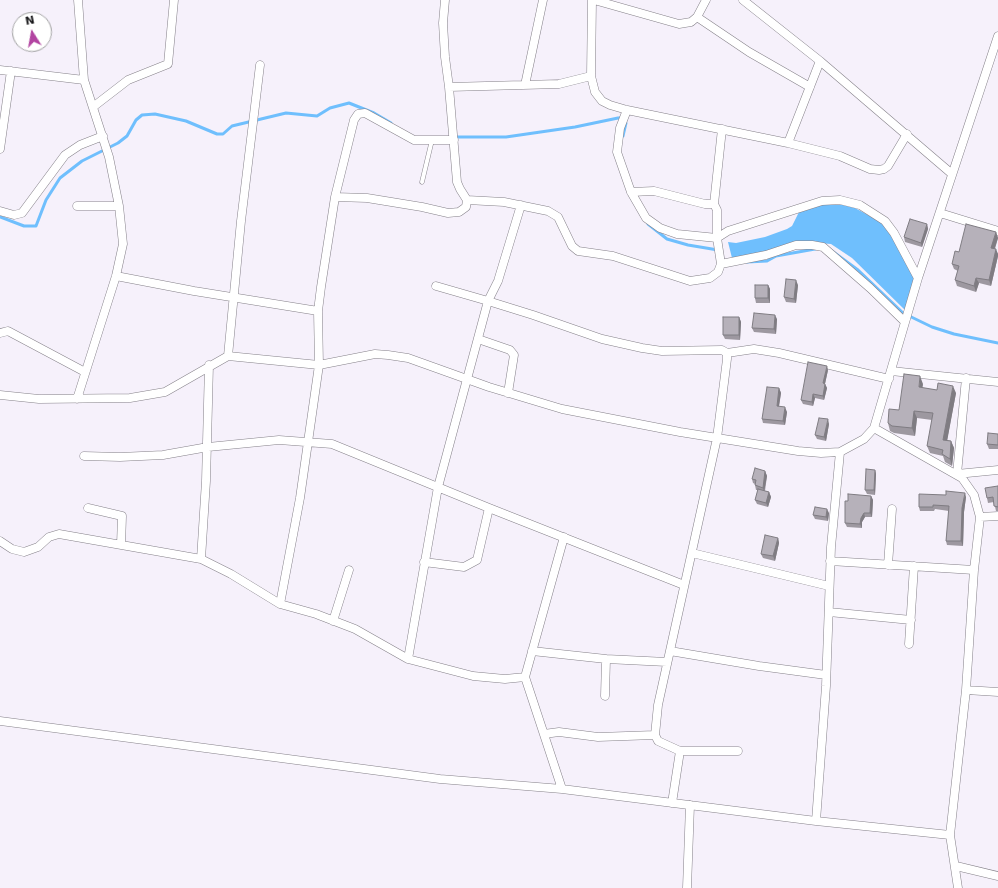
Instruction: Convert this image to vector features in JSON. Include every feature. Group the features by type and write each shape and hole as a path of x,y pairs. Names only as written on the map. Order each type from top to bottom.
{"street":[{"path":"77,399 116,276 123,244 119,206 105,143 84,80 78,0"},
{"path":"93,107 128,80 168,64 174,0"},
{"path":"335,197 367,198 448,213 459,212 466,207 466,200 458,182 449,87 444,57 443,23 445,0"},
{"path":"525,84 543,0"},
{"path":"706,0 692,22 680,24 593,0 591,76 595,92 602,101 627,110 788,142 840,156 870,169 879,170 888,166 907,134"},
{"path":"743,0 820,61 952,174"},
{"path":"697,16 749,52 810,87"},
{"path":"0,395 39,399 130,398 165,392 209,365 228,356 319,365 375,354 408,358 467,380 562,409 798,452 822,454 840,452 864,439 874,428 918,278 998,36"},
{"path":"788,142 820,61"},
{"path":"228,356 260,65"},
{"path":"0,70 84,80"},
{"path":"0,149 11,71"},
{"path":"449,87 559,84 591,76"},
{"path":"627,110 617,138 617,152 631,192 646,218 660,228 677,234 717,238 728,231 804,206 822,201 840,200 860,205 885,221 894,233 918,278"},
{"path":"280,604 309,442 319,365 318,311 335,197 354,119 358,114 364,113 414,140 454,141"},
{"path":"466,200 521,205 548,211 558,217 572,246 578,251 613,256 690,281 710,278 718,272 721,264 717,238 717,210 714,204 722,129"},
{"path":"0,211 14,215 22,213 64,155 80,145 105,143"},
{"path":"631,192 654,191 705,204 714,204"},
{"path":"408,659 438,487 488,301 498,281 521,205"},
{"path":"77,206 119,206"},
{"path":"940,212 998,231"},
{"path":"721,264 766,255 796,245 823,247 870,288 905,322"},
{"path":"116,276 132,281 194,292 318,311"},
{"path":"436,286 533,314 602,339 642,348 662,351 722,350 727,353 754,349 890,375 966,378 998,382"},
{"path":"0,334 8,331 85,372"},
{"path":"478,339 510,350 514,355 508,393"},
{"path":"727,353 717,438 658,705 655,735 658,741 680,751 738,751"},
{"path":"202,559 208,447 209,365"},
{"path":"957,474 966,378"},
{"path":"874,428 957,474 970,488 977,503 980,517 974,570 966,690 950,835 956,866 958,888"},
{"path":"84,456 120,457 163,455 208,447 279,440 332,444 684,585"},
{"path":"816,821 826,674 830,561 840,452"},
{"path":"957,474 998,470"},
{"path":"88,508 122,516 121,545"},
{"path":"424,562 464,567 477,560 489,508"},
{"path":"888,565 892,509"},
{"path":"980,517 998,516"},
{"path":"0,541 12,549 24,552 38,547 49,537 60,534 202,559 231,574 280,604 333,620 355,629 408,659 473,676 504,679 525,677"},
{"path":"562,789 525,677 564,537"},
{"path":"692,553 829,586"},
{"path":"830,561 974,570"},
{"path":"909,644 914,566"},
{"path":"333,620 349,570"},
{"path":"829,612 911,620"},
{"path":"532,651 606,659 667,662"},
{"path":"670,651 759,666 826,674"},
{"path":"605,696 606,659"},
{"path":"966,690 998,692"},
{"path":"0,720 440,779 562,789 816,821 950,835"},
{"path":"544,734 559,732 598,737 655,735"},
{"path":"672,803 680,751"},
{"path":"687,888 690,805"},
{"path":"956,866 998,876"}],"lane":[{"path":"422,182 432,140"}],"water":[{"path":"822,204 843,205 855,208 881,222 900,248 918,280 908,313 852,258 831,244 818,243 732,258 728,242 736,243 765,237 787,229 792,226 799,212"}],"building":[{"path":"910,219 927,224 921,243 904,237"},
{"path":"966,224 996,232 991,248 996,249 989,280 976,278 974,286 955,280 959,266 952,264 955,251 959,252"},
{"path":"786,279 796,280 794,299 784,297"},
{"path":"755,285 768,285 768,298 755,298"},
{"path":"754,313 775,315 774,329 752,328"},
{"path":"723,317 739,317 739,335 723,335"},
{"path":"808,362 827,366 823,383 825,384 823,396 813,394 812,402 801,400"},
{"path":"904,374 920,376 919,387 937,390 938,383 953,386 943,440 951,441 950,459 942,454 943,450 927,446 933,413 914,411 912,428 892,426 888,423 889,409 899,410"},
{"path":"767,387 779,388 777,406 785,407 783,421 762,419"},
{"path":"819,418 828,419 824,437 815,435"},
{"path":"988,433 998,434 998,445 987,444"},
{"path":"755,468 765,471 763,488 755,485 756,480 752,479"},
{"path":"866,469 875,470 874,490 865,490"},
{"path":"998,486 998,507 994,506 993,497 987,498 985,488"},
{"path":"758,489 769,492 766,503 755,500"},
{"path":"946,491 965,493 962,508 961,541 946,541 949,506 933,505 933,507 919,507 919,494 946,495"},
{"path":"848,494 871,496 870,513 864,513 860,524 845,523 845,501 848,501"},
{"path":"815,507 827,509 826,517 813,515"},
{"path":"765,535 778,538 773,556 761,554"}],"waterway":[{"path":"0,217 24,226 36,226 46,200 60,178 82,161 118,143 127,136 136,120 142,115 155,114 186,121 217,134 223,134 232,126 286,113 317,116 330,108 349,103 374,113 391,123"},
{"path":"455,137 506,137 575,127 618,118 621,118 626,123 623,136"},
{"path":"648,224 667,239 688,245 718,250"},
{"path":"747,262 767,261 776,256 815,249"},
{"path":"832,251 858,270 903,313 932,327 954,334 998,343"}]}
